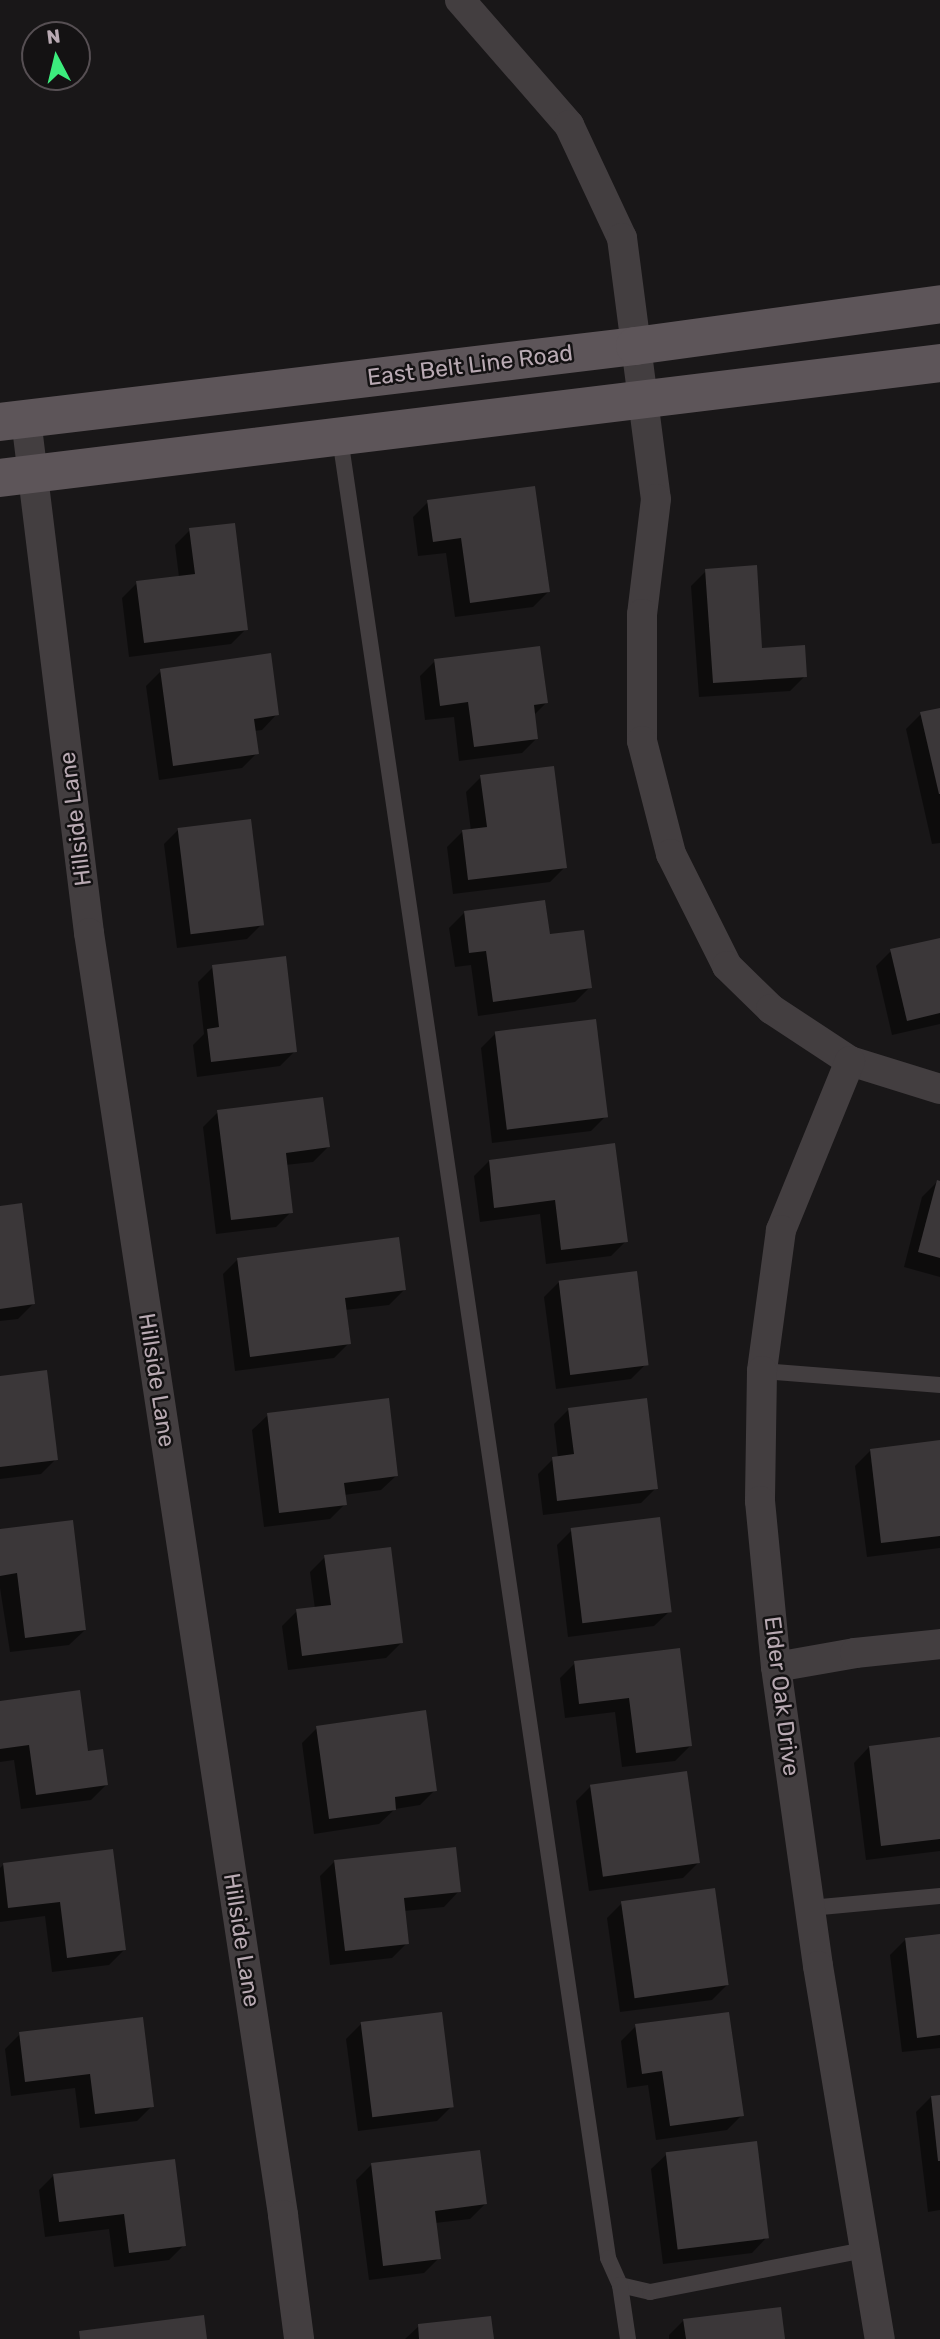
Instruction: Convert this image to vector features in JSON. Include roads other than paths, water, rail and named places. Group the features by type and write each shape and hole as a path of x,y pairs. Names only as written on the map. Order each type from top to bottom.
{"main road":[{"name":"East Belt Line Road","path":"13,421 635,346 940,304"},
{"path":"17,476 940,363"}],"street":[{"path":"460,0 569,125 622,238 656,499 642,614 642,741 671,853 727,966 771,1009 850,1061 940,1089"},
{"name":"Hillside Lane","path":"13,421 17,476 89,933 283,2215 299,2339"},
{"name":"Elder Oak Drive","path":"850,1061 781,1230 762,1371 761,1501 776,1667 810,1908 880,2339"},
{"path":"776,1667 855,1653 940,1644"}],"lane":[{"path":"340,438 608,2258 620,2285 628,2339"},
{"path":"762,1371 940,1385"},
{"path":"810,1908 940,1896"},
{"path":"620,2285 650,2292 865,2250"}]}
